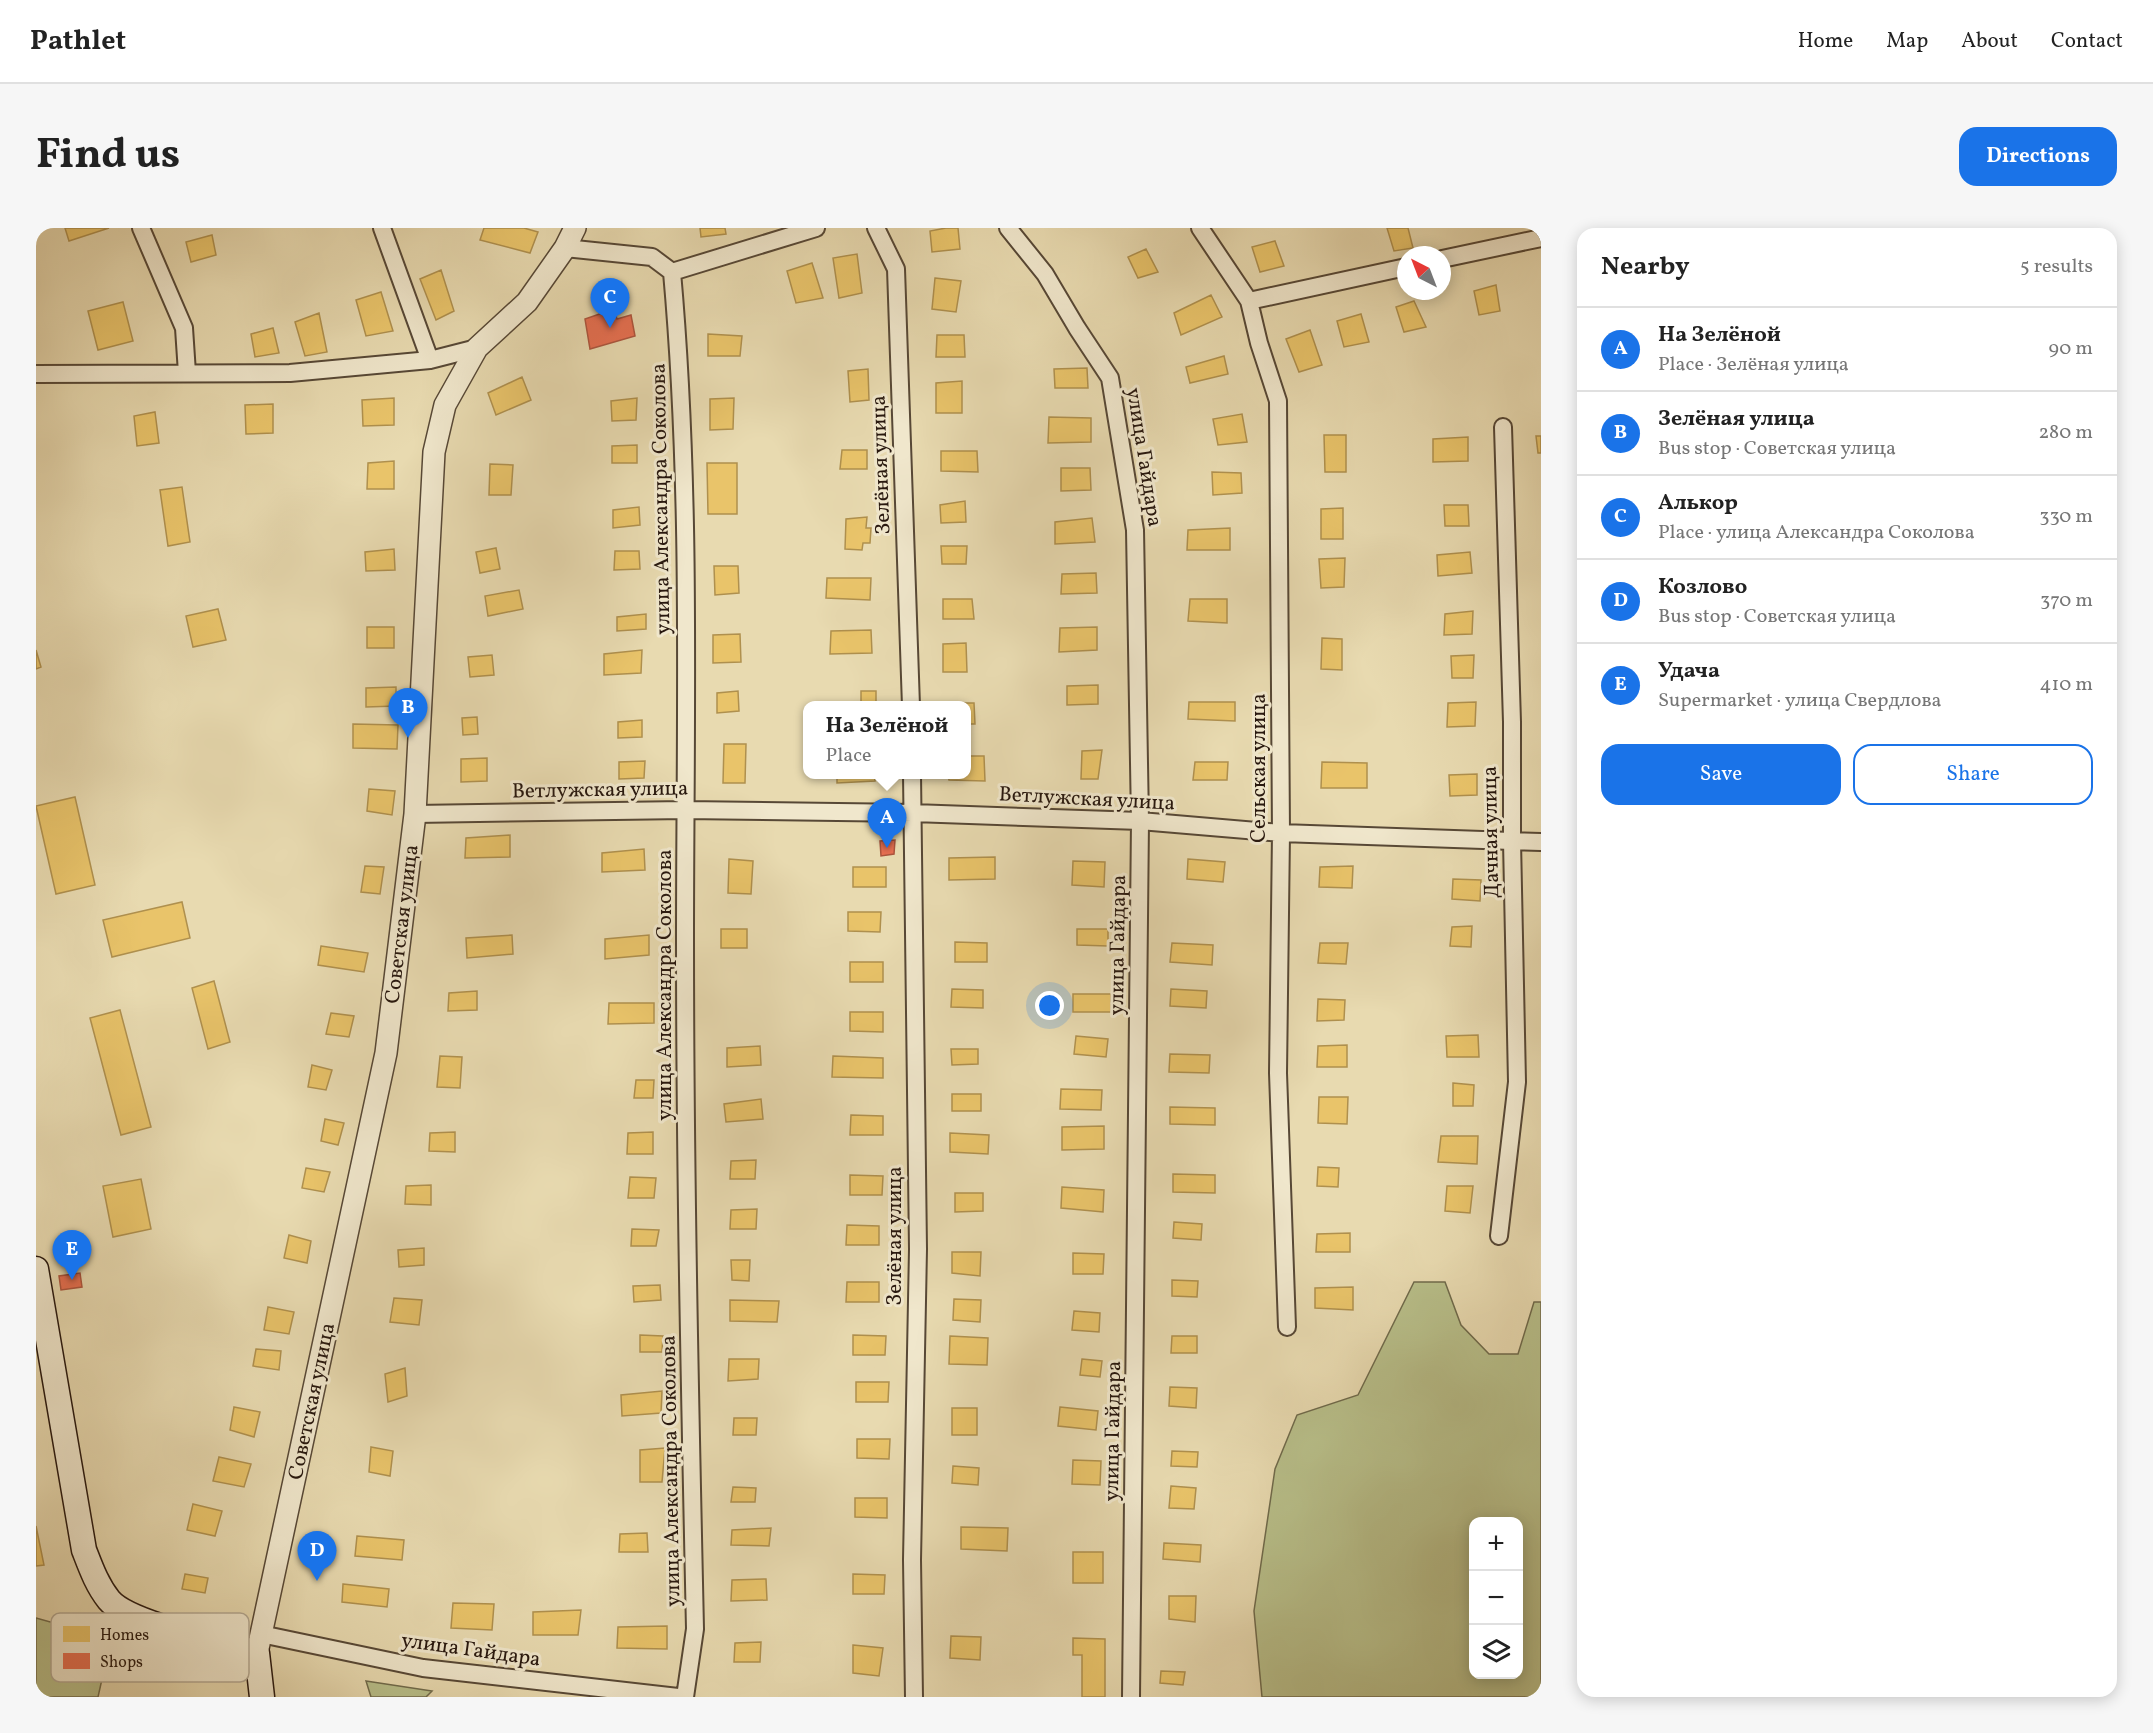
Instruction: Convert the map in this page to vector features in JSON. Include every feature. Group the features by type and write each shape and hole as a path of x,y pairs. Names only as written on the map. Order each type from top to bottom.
{"main road":[{"path":"36,1269 84,1550 95,1579 110,1602 129,1613"},
{"path":"249,1642 259,1644 262,1697"}],"street":[{"path":"141,228 184,328 188,372"},
{"path":"382,228 429,360"},
{"name":"Советская улица","path":"259,1644 386,1053 415,814 434,452 445,405 477,348 527,302 565,248 574,228"},
{"path":"565,248 652,256 672,272 816,228"},
{"name":"Зелёная улица","path":"876,228 896,269 911,701"},
{"name":"улица Гайдара","path":"1008,228 1045,274 1110,378 1135,530 1140,821 1131,1697"},
{"name":"Сельская улица","path":"1200,228 1249,301 1259,343 1278,401 1281,832 1278,1073 1287,1327"},
{"path":"1451,257 1541,238"},
{"path":"1249,301 1397,269"},
{"name":"улица Александра Соколова","path":"672,272 680,361 687,622 685,998 695,1629 685,1697"},
{"path":"36,374 290,373 429,360 477,348"},
{"name":"Дачная улица","path":"1499,1236 1517,1082 1512,722 1503,427"},
{"name":"Зелёная улица","path":"912,779 918,1249 912,1560 914,1697"},
{"name":"Ветлужская улица","path":"415,814 685,810 913,813 1140,821 1281,832 1541,842"},
{"name":"улица Гайдара","path":"259,1644 423,1668 678,1697"}],"green space":[{"path":"1414,1282 1445,1282 1461,1325 1489,1354 1518,1354 1534,1302 1541,1302 1541,1697 1262,1697 1254,1611 1275,1469 1297,1415 1358,1395"},
{"path":"36,1618 51,1622 51,1682 101,1682 98,1697 36,1697"},
{"path":"366,1681 432,1691 426,1697 371,1697"}],"building: Homes":[{"path":"65,228 109,228 69,241"},
{"path":"484,228 524,228 538,232 530,253 480,240"},
{"path":"700,228 725,228 726,234 701,237"},
{"path":"958,228 960,249 932,252 930,231"},
{"path":"1387,228 1408,228 1412,246 1397,246 1397,251 1394,251"},
{"path":"212,235 216,255 191,262 186,242"},
{"path":"1275,241 1284,266 1260,272 1252,247"},
{"path":"1146,249 1158,272 1138,278 1128,257"},
{"path":"857,254 862,293 839,298 833,258"},
{"path":"812,263 823,298 796,303 787,271"},
{"path":"441,270 454,311 436,320 420,279"},
{"path":"935,278 961,281 956,312 932,309"},
{"path":"1496,285 1500,311 1479,315 1474,291"},
{"path":"381,292 393,331 366,336 356,300"},
{"path":"1211,295 1222,317 1181,335 1174,313"},
{"path":"1414,301 1426,327 1404,332 1396,307"},
{"path":"123,302 133,341 98,350 88,311"},
{"path":"319,313 327,352 305,356 295,322"},
{"path":"1361,314 1369,342 1344,347 1337,321"},
{"path":"273,328 279,353 255,357 251,334"},
{"path":"1310,330 1322,365 1299,372 1286,339"},
{"path":"708,334 742,336 740,356 708,356"},
{"path":"937,335 964,335 965,357 936,357"},
{"path":"1224,356 1228,374 1190,383 1186,367"},
{"path":"1087,368 1088,388 1055,388 1054,369"},
{"path":"868,369 869,400 850,402 848,371"},
{"path":"522,377 531,400 496,415 488,393"},
{"path":"962,381 962,413 936,413 936,383"},
{"path":"394,398 394,425 363,426 362,400"},
{"path":"637,398 636,420 612,421 611,401"},
{"path":"734,398 733,429 710,430 710,399"},
{"path":"273,404 273,433 246,434 245,405"},
{"path":"155,412 159,443 137,446 134,416"},
{"path":"1242,414 1247,442 1218,445 1213,419"},
{"path":"1049,417 1091,418 1091,442 1048,443"},
{"path":"1324,435 1346,435 1346,472 1325,472"},
{"path":"1536,436 1541,436 1541,453 1538,453"},
{"path":"1468,437 1468,461 1433,462 1433,439"},
{"path":"637,445 637,463 612,463 612,446"},
{"path":"842,450 867,450 867,469 840,469"},
{"path":"941,451 977,451 978,472 941,471"},
{"path":"394,461 394,489 367,489 368,463"},
{"path":"707,463 737,463 737,514 708,514"},
{"path":"490,464 513,465 511,495 489,495"},
{"path":"1061,468 1090,468 1091,490 1061,491"},
{"path":"1212,472 1241,473 1242,493 1213,495"},
{"path":"182,487 190,542 168,546 160,490"},
{"path":"965,501 966,522 941,523 940,505"},
{"path":"1444,505 1468,505 1469,526 1445,526"},
{"path":"639,507 640,525 613,528 613,510"},
{"path":"1343,508 1343,539 1321,539 1321,509"},
{"path":"867,517 866,528 871,528 870,543 863,543 862,550 845,549 846,519"},
{"path":"1092,518 1095,542 1055,544 1055,522"},
{"path":"1230,528 1230,550 1187,550 1188,530"},
{"path":"941,546 967,546 966,564 942,564"},
{"path":"496,548 500,569 480,573 476,552"},
{"path":"394,549 395,570 366,571 365,552"},
{"path":"615,551 639,551 640,569 614,570"},
{"path":"1470,552 1472,573 1438,576 1437,555"},
{"path":"1345,558 1344,587 1321,588 1319,559"},
{"path":"714,566 738,566 739,593 715,595"},
{"path":"1096,573 1097,593 1061,594 1062,574"},
{"path":"827,578 871,578 870,600 826,598"},
{"path":"519,590 523,609 488,616 485,596"},
{"path":"943,599 972,599 974,619 943,619"},
{"path":"1190,599 1227,599 1227,623 1188,621"},
{"path":"218,609 226,640 193,647 186,616"},
{"path":"1473,611 1472,634 1444,635 1445,614"},
{"path":"646,614 646,629 617,631 617,617"},
{"path":"367,627 394,627 394,648 367,648"},
{"path":"1097,627 1097,650 1059,652 1060,628"},
{"path":"871,630 872,653 830,654 831,631"},
{"path":"740,634 741,662 713,663 713,635"},
{"path":"1322,638 1342,639 1342,670 1321,669"},
{"path":"966,643 967,672 943,672 943,644"},
{"path":"36,650 41,667 36,669"},
{"path":"642,650 641,673 604,675 604,654"},
{"path":"492,655 494,675 470,677 468,657"},
{"path":"1474,655 1473,678 1452,678 1451,656"},
{"path":"1098,685 1098,704 1067,705 1067,686"},
{"path":"396,687 396,706 366,707 366,688"},
{"path":"738,691 739,711 717,713 717,693"},
{"path":"861,691 876,691 876,701 861,701"},
{"path":"1189,702 1235,702 1235,721 1188,719"},
{"path":"1476,702 1475,726 1447,727 1448,703"},
{"path":"971,703 974,703 975,724 971,724"},
{"path":"477,717 478,734 463,735 462,718"},
{"path":"642,720 642,737 618,738 618,722"},
{"path":"353,724 398,725 397,749 353,748"},
{"path":"724,744 746,744 745,783 723,783"},
{"path":"1102,750 1098,779 1081,779 1082,751"},
{"path":"971,756 984,756 985,781 949,780 971,779"},
{"path":"487,758 487,781 461,782 461,759"},
{"path":"645,761 644,778 619,779 619,762"},
{"path":"1195,762 1228,762 1227,780 1193,780"},
{"path":"1322,762 1367,763 1367,788 1321,788"},
{"path":"1477,774 1477,795 1450,796 1449,775"},
{"path":"837,779 875,779 875,781 837,783"},
{"path":"369,789 395,791 392,815 367,811"},
{"path":"75,797 95,885 56,894 36,806"},
{"path":"510,835 510,857 465,858 466,838"},
{"path":"644,849 645,870 602,872 602,853"},
{"path":"995,857 995,879 949,880 949,858"},
{"path":"729,859 753,861 751,894 728,893"},
{"path":"1188,859 1225,862 1223,882 1187,879"},
{"path":"1073,861 1105,862 1104,887 1072,885"},
{"path":"365,866 384,867 380,894 361,892"},
{"path":"1353,866 1352,888 1319,887 1320,867"},
{"path":"853,867 886,867 886,887 853,887"},
{"path":"1453,879 1481,880 1480,901 1452,899"},
{"path":"182,902 190,938 112,957 103,920"},
{"path":"848,912 881,912 880,932 848,931"},
{"path":"1472,926 1471,947 1450,946 1452,927"},
{"path":"721,929 747,929 747,948 721,948"},
{"path":"1077,929 1108,929 1108,946 1077,945"},
{"path":"512,935 513,954 467,958 466,938"},
{"path":"649,935 649,955 605,959 605,939"},
{"path":"955,942 987,943 987,962 955,962"},
{"path":"1172,943 1213,945 1212,965 1170,962"},
{"path":"1320,943 1348,943 1346,964 1318,963"},
{"path":"321,946 368,953 364,972 318,965"},
{"path":"850,962 883,962 883,982 850,982"},
{"path":"214,981 230,1042 208,1049 192,988"},
{"path":"952,989 983,990 983,1008 951,1007"},
{"path":"1171,989 1207,991 1206,1008 1170,1006"},
{"path":"477,991 477,1010 448,1011 449,993"},
{"path":"1073,994 1111,994 1111,1012 1073,1012"},
{"path":"1318,999 1345,1000 1344,1020 1317,1021"},
{"path":"609,1003 654,1003 654,1023 608,1024"},
{"path":"120,1010 151,1127 121,1135 90,1018"},
{"path":"850,1012 883,1012 883,1032 850,1031"},
{"path":"331,1013 354,1016 349,1037 326,1034"},
{"path":"1478,1035 1479,1057 1447,1057 1446,1036"},
{"path":"1076,1036 1108,1039 1106,1057 1074,1054"},
{"path":"1347,1045 1347,1067 1317,1067 1318,1046"},
{"path":"760,1046 761,1065 727,1067 727,1048"},
{"path":"951,1049 978,1049 978,1064 952,1065"},
{"path":"1170,1054 1210,1055 1209,1073 1169,1072"},
{"path":"440,1056 462,1057 460,1088 437,1087"},
{"path":"833,1056 883,1058 883,1078 832,1077"},
{"path":"312,1065 332,1070 326,1090 308,1087"},
{"path":"636,1080 654,1080 653,1098 634,1098"},
{"path":"1453,1083 1474,1085 1473,1106 1453,1106"},
{"path":"1061,1089 1102,1090 1101,1110 1060,1109"},
{"path":"952,1094 981,1094 981,1111 952,1111"},
{"path":"1319,1097 1348,1097 1347,1124 1318,1123"},
{"path":"761,1099 763,1119 726,1122 724,1104"},
{"path":"1170,1107 1215,1108 1215,1125 1170,1124"},
{"path":"851,1115 883,1116 883,1135 850,1135"},
{"path":"325,1119 344,1123 338,1145 321,1141"},
{"path":"1104,1126 1104,1149 1062,1150 1062,1127"},
{"path":"455,1132 455,1152 429,1151 430,1133"},
{"path":"653,1132 653,1154 627,1154 628,1133"},
{"path":"950,1133 989,1135 988,1154 950,1152"},
{"path":"1441,1136 1478,1136 1477,1164 1438,1162"},
{"path":"756,1160 755,1179 730,1179 731,1161"},
{"path":"1318,1167 1339,1168 1338,1187 1317,1186"},
{"path":"306,1168 330,1172 324,1192 302,1188"},
{"path":"1173,1174 1215,1175 1215,1193 1173,1192"},
{"path":"850,1175 883,1176 882,1195 850,1195"},
{"path":"630,1177 656,1178 654,1198 628,1198"},
{"path":"141,1179 151,1229 113,1237 103,1186"},
{"path":"431,1185 431,1205 405,1204 406,1186"},
{"path":"1447,1186 1473,1186 1470,1213 1445,1211"},
{"path":"1062,1187 1104,1190 1103,1212 1061,1208"},
{"path":"955,1193 983,1193 983,1211 955,1212"},
{"path":"757,1209 756,1229 730,1229 731,1210"},
{"path":"1174,1222 1202,1224 1201,1240 1173,1238"},
{"path":"847,1225 879,1226 879,1245 846,1245"},
{"path":"632,1229 659,1230 656,1246 631,1246"},
{"path":"1350,1233 1350,1252 1316,1252 1317,1234"},
{"path":"289,1235 311,1241 307,1263 284,1258"},
{"path":"424,1248 424,1265 399,1267 398,1250"},
{"path":"952,1252 981,1252 980,1276 952,1273"},
{"path":"1073,1253 1104,1254 1103,1274 1073,1274"},
{"path":"731,1260 750,1260 749,1281 732,1280"},
{"path":"1172,1280 1198,1281 1197,1297 1172,1296"},
{"path":"847,1282 879,1282 879,1302 846,1302"},
{"path":"660,1285 661,1300 634,1302 633,1286"},
{"path":"1353,1287 1353,1310 1315,1308 1315,1288"},
{"path":"394,1298 422,1300 419,1325 390,1322"},
{"path":"954,1299 981,1300 980,1322 953,1320"},
{"path":"730,1300 779,1301 777,1322 730,1321"},
{"path":"268,1307 294,1312 289,1334 264,1330"},
{"path":"1074,1311 1100,1313 1099,1332 1072,1330"},
{"path":"640,1335 663,1336 662,1352 640,1352"},
{"path":"853,1335 886,1336 885,1355 853,1355"},
{"path":"950,1336 988,1338 987,1365 949,1364"},
{"path":"1172,1336 1197,1336 1197,1353 1171,1353"},
{"path":"256,1349 281,1351 279,1370 253,1366"},
{"path":"729,1359 759,1359 758,1379 728,1381"},
{"path":"1082,1359 1102,1361 1100,1377 1080,1375"},
{"path":"405,1368 407,1396 388,1402 385,1374"},
{"path":"856,1382 889,1382 888,1402 856,1402"},
{"path":"1170,1387 1197,1388 1196,1408 1169,1406"},
{"path":"662,1391 661,1413 622,1416 621,1395"},
{"path":"234,1407 260,1412 254,1437 230,1430"},
{"path":"1060,1407 1098,1411 1096,1430 1058,1426"},
{"path":"952,1408 977,1408 977,1435 952,1435"},
{"path":"734,1418 757,1418 756,1435 733,1435"},
{"path":"857,1439 890,1439 889,1459 857,1458"},
{"path":"371,1447 393,1451 390,1476 369,1472"},
{"path":"665,1448 662,1482 640,1482 640,1450"},
{"path":"1172,1451 1198,1452 1197,1467 1171,1466"},
{"path":"219,1457 251,1464 244,1487 213,1481"},
{"path":"1073,1460 1101,1461 1100,1485 1072,1484"},
{"path":"953,1466 979,1468 978,1485 952,1483"},
{"path":"1171,1486 1196,1488 1194,1509 1169,1508"},
{"path":"733,1487 756,1488 755,1502 731,1502"},
{"path":"855,1498 887,1498 887,1518 855,1517"},
{"path":"193,1504 222,1511 215,1536 187,1530"},
{"path":"36,1526 44,1565 36,1566"},
{"path":"961,1527 1008,1528 1007,1551 961,1549"},
{"path":"771,1528 769,1546 731,1545 732,1530"},
{"path":"647,1533 648,1552 619,1552 620,1534"},
{"path":"357,1536 404,1540 402,1560 355,1556"},
{"path":"1164,1543 1201,1545 1200,1562 1163,1559"},
{"path":"1073,1552 1103,1552 1103,1583 1073,1583"},
{"path":"185,1574 208,1578 205,1593 182,1589"},
{"path":"853,1574 885,1575 884,1594 853,1594"},
{"path":"766,1579 767,1600 731,1601 732,1580"},
{"path":"343,1584 389,1589 387,1607 342,1602"},
{"path":"1169,1596 1196,1596 1195,1622 1169,1619"},
{"path":"453,1603 494,1604 492,1630 451,1628"},
{"path":"581,1610 578,1635 533,1635 533,1612"},
{"path":"667,1626 667,1649 617,1648 618,1627"},
{"path":"951,1636 981,1637 980,1660 950,1658"},
{"path":"1073,1638 1105,1639 1105,1697 1082,1697 1082,1655 1073,1655"},
{"path":"761,1642 760,1662 734,1662 735,1643"},
{"path":"853,1645 883,1648 879,1676 853,1673"},
{"path":"1161,1671 1185,1672 1183,1685 1160,1683"}],"building: Shops":[{"path":"614,309 617,319 631,315 635,336 590,349 585,319"},
{"path":"895,840 894,854 881,856 880,841"},
{"path":"80,1273 82,1287 61,1290 59,1276"}],"place":[{"name":"Алькор","path":"610,328"},
{"name":"Зелёная улица","path":"408,738"},
{"name":"На Зелёной","path":"887,848"},
{"name":"Удача","path":"72,1280"},
{"name":"Козлово","path":"317,1581"}]}
